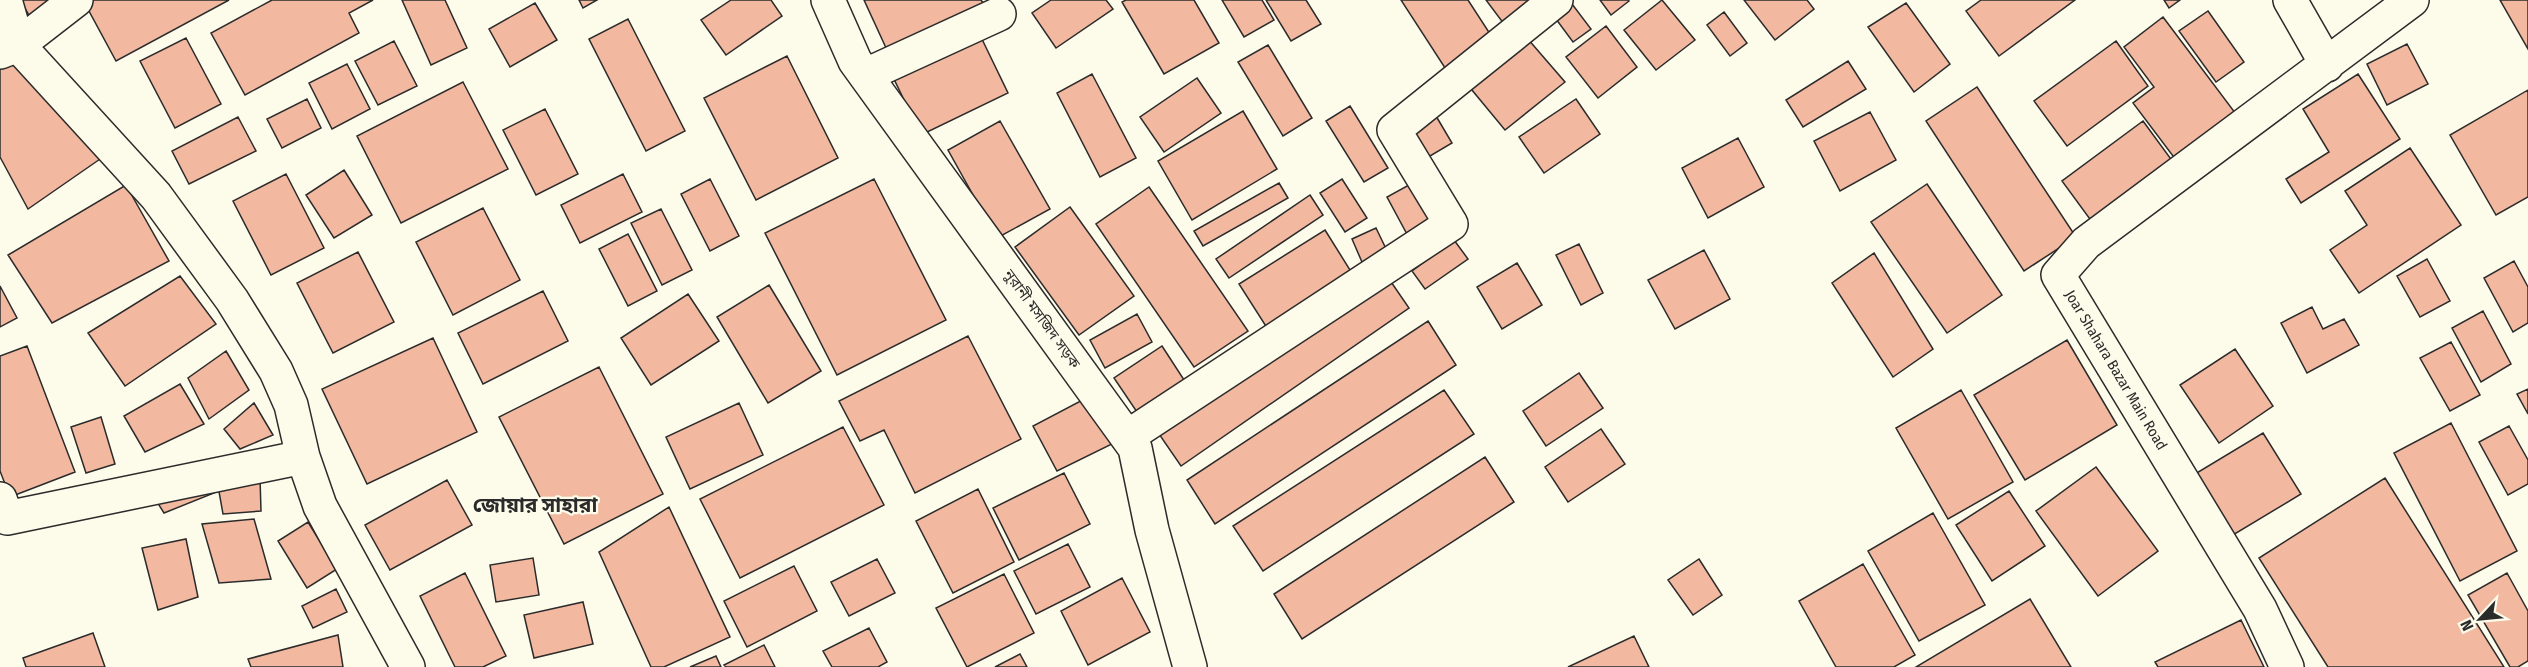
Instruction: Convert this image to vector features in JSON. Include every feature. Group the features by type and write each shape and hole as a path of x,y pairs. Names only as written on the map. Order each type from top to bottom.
{"street":[{"path":"5,0 9,49 156,196 232,300 276,371 291,405 303,457 320,506 408,667"},
{"path":"9,49 76,0"},
{"name":"নুরানী মসজিদ সড়ক","path":"828,0 855,60 1135,448 1152,530 1190,667"},
{"path":"1127,437 1451,224 1394,130 1556,0"},
{"path":"2290,0 2327,65"},
{"name":"Joar Shahara Bazar Main Road","path":"2288,667 2260,609 2058,275 2086,243 2412,0"},
{"path":"866,75 1004,5"},
{"path":"0,499 8,518 303,457"}],"building":[{"path":"20,0 65,0 33,22"},
{"path":"83,0 229,0 116,61"},
{"path":"272,0 373,0 349,13 359,33 245,95 211,33"},
{"path":"402,0 445,0 467,48 431,65"},
{"path":"579,0 597,0 583,8"},
{"path":"731,0 771,0 782,16 726,55 701,20"},
{"path":"864,0 981,0 984,4 887,50"},
{"path":"1051,0 1106,0 1113,9 1056,48 1032,13"},
{"path":"1126,0 1194,0 1219,43 1164,74 1122,2"},
{"path":"1222,0 1262,0 1274,20 1244,37"},
{"path":"1266,0 1306,0 1321,24 1291,41"},
{"path":"1401,0 1468,0 1494,40 1447,71"},
{"path":"1486,0 1536,0 1504,24"},
{"path":"1569,0 1591,29 1573,42 1550,11"},
{"path":"1600,0 1628,0 1629,1 1611,15"},
{"path":"1662,0 1695,40 1656,70 1624,30"},
{"path":"1744,0 1807,0 1814,9 1775,40"},
{"path":"1981,0 2075,0 1999,56 1966,11"},
{"path":"2164,0 2180,0 2169,8"},
{"path":"2500,0 2528,0 2528,49"},
{"path":"535,3 557,40 510,67 489,29"},
{"path":"1906,3 1950,64 1914,92 1868,27"},
{"path":"2208,11 2244,62 2216,82 2179,31"},
{"path":"1724,12 1747,43 1730,56 1707,25"},
{"path":"2163,17 2239,118 2179,164 2133,103 2154,87 2124,47"},
{"path":"628,19 685,131 646,151 589,39"},
{"path":"1606,26 1637,67 1598,98 1566,57"},
{"path":"979,33 1008,93 921,135 892,75"},
{"path":"186,38 221,104 175,128 140,61"},
{"path":"1527,38 1565,82 1505,130 1467,84"},
{"path":"394,41 417,86 378,105 355,61"},
{"path":"2116,41 2148,86 2067,146 2034,101"},
{"path":"2407,44 2428,84 2387,105 2367,64"},
{"path":"1268,45 1312,118 1283,136 1238,62"},
{"path":"0,46 103,157 28,209 0,157"},
{"path":"787,56 838,158 756,200 704,98"},
{"path":"1848,61 1866,89 1803,127 1786,100"},
{"path":"347,64 370,109 332,129 309,83"},
{"path":"1092,74 1136,158 1100,177 1057,93"},
{"path":"2358,74 2400,139 2301,203 2286,179 2329,152 2303,109"},
{"path":"1197,78 1221,113 1164,152 1140,117"},
{"path":"463,82 508,169 401,223 357,136"},
{"path":"1977,87 2076,237 2024,271 1926,121"},
{"path":"2528,90 2528,197 2496,215 2450,135"},
{"path":"307,99 321,128 282,148 267,119"},
{"path":"1576,99 1600,134 1544,173 1519,137"},
{"path":"1350,106 1388,168 1364,182 1326,121"},
{"path":"545,109 578,174 536,195 503,130"},
{"path":"1243,111 1277,169 1192,220 1158,161"},
{"path":"1870,112 1896,160 1840,191 1814,141"},
{"path":"1436,116 1452,143 1425,159 1408,133"},
{"path":"238,117 256,151 189,184 172,151"},
{"path":"1000,121 1050,209 997,238 948,150"},
{"path":"2143,121 2176,166 2095,226 2062,181"},
{"path":"1738,138 1764,187 1708,218 1682,168"},
{"path":"2410,148 2461,225 2359,293 2330,250 2367,225 2345,191"},
{"path":"344,170 372,215 334,238 306,195"},
{"path":"286,174 324,248 271,275 233,201"},
{"path":"623,174 642,212 580,243 561,205"},
{"path":"710,179 739,236 710,251 681,194"},
{"path":"874,179 946,320 837,375 765,233"},
{"path":"1342,179 1367,218 1345,232 1320,193"},
{"path":"1418,180 1439,219 1408,236 1387,197"},
{"path":"1279,183 1288,198 1203,246 1194,231"},
{"path":"1927,184 2002,295 1947,333 1871,222"},
{"path":"126,185 169,261 52,323 8,255"},
{"path":"1149,187 1248,331 1194,367 1096,224"},
{"path":"1310,195 1323,215 1229,278 1216,259"},
{"path":"1070,207 1134,296 1079,335 1015,247"},
{"path":"483,208 520,280 453,315 416,242"},
{"path":"661,209 692,270 662,285 631,223"},
{"path":"1376,228 1390,257 1365,269 1352,239"},
{"path":"1325,230 1355,278 1269,331 1239,284"},
{"path":"628,234 657,291 628,306 599,249"},
{"path":"1454,240 1468,259 1425,289 1412,271"},
{"path":"1579,244 1603,293 1581,305 1556,255"},
{"path":"1704,250 1730,299 1675,329 1648,280"},
{"path":"358,252 394,322 333,353 297,283"},
{"path":"1874,253 1933,349 1893,377 1832,283"},
{"path":"2427,259 2450,301 2420,317 2397,276"},
{"path":"2514,261 2528,287 2528,323 2513,332 2484,278"},
{"path":"1517,263 1542,305 1502,329 1477,287"},
{"path":"180,276 216,324 125,386 88,333"},
{"path":"1387,276 1409,308 1181,466 1159,434"},
{"path":"769,285 821,371 768,403 717,317"},
{"path":"0,286 17,318 0,327"},
{"path":"543,291 568,341 483,384 458,333"},
{"path":"688,294 719,341 651,385 621,338"},
{"path":"2312,307 2323,329 2344,319 2359,345 2307,373 2281,323"},
{"path":"2483,311 2511,364 2481,382 2452,328"},
{"path":"1137,314 1152,342 1105,368 1090,340"},
{"path":"1428,321 1456,365 1215,524 1187,480"},
{"path":"968,336 1021,439 915,493 884,430 860,441 839,401"},
{"path":"433,338 477,432 367,484 322,389"},
{"path":"2067,340 2117,425 2025,480 1974,395"},
{"path":"2451,342 2480,395 2450,411 2420,358"},
{"path":"27,346 75,472 10,497 0,471 0,356"},
{"path":"1162,346 1188,386 1141,418 1114,378"},
{"path":"2235,349 2273,406 2219,443 2180,385"},
{"path":"226,351 249,390 209,419 188,378"},
{"path":"599,367 663,494 564,544 499,417"},
{"path":"1579,373 1603,408 1546,446 1523,411"},
{"path":"180,384 204,424 145,452 124,416"},
{"path":"2528,389 2528,414 2517,394"},
{"path":"1444,390 1474,434 1263,571 1233,526"},
{"path":"1961,390 2013,482 1948,519 1896,428"},
{"path":"1092,395 1116,442 1057,471 1033,426"},
{"path":"254,403 273,435 240,449 224,429"},
{"path":"739,403 763,455 690,489 666,437"},
{"path":"101,417 115,464 86,473 71,427"},
{"path":"2451,423 2517,551 2460,581 2394,453"},
{"path":"2509,426 2528,460 2528,484 2508,495 2479,442"},
{"path":"843,427 884,505 740,578 700,499"},
{"path":"1601,429 1625,464 1568,502 1545,467"},
{"path":"2263,433 2301,494 2228,538 2190,477"},
{"path":"1485,457 1514,502 1302,639 1274,594"},
{"path":"2096,467 2158,551 2098,596 2036,511"},
{"path":"198,472 214,493 164,513 149,489"},
{"path":"1064,473 1090,524 1019,560 993,508"},
{"path":"260,478 261,511 223,514 218,486"},
{"path":"2385,478 2504,667 2328,667 2259,558"},
{"path":"447,480 472,525 390,570 365,525"},
{"path":"978,489 1014,562 953,593 916,521"},
{"path":"2009,491 2045,546 1992,581 1956,525"},
{"path":"669,507 730,637 664,667 651,667 599,552"},
{"path":"1933,513 1985,605 1919,641 1868,551"},
{"path":"254,519 271,579 219,583 202,524"},
{"path":"308,522 337,569 307,588 278,541"},
{"path":"186,539 198,597 158,610 142,548"},
{"path":"1068,544 1090,587 1036,614 1014,571"},
{"path":"533,558 539,595 496,602 490,565"},
{"path":"877,559 895,593 849,616 831,582"},
{"path":"1699,559 1722,595 1693,615 1668,580"},
{"path":"1863,564 1915,655 1894,667 1836,667 1799,601"},
{"path":"794,566 817,611 747,647 724,601"},
{"path":"465,573 506,656 483,667 455,667 420,596"},
{"path":"2507,573 2528,611 2528,661 2518,667 2510,667 2468,595"},
{"path":"1004,574 1034,633 967,667 936,608"},
{"path":"1122,578 1150,632 1088,665 1061,611"},
{"path":"336,589 347,612 313,628 302,606"},
{"path":"2030,599 2071,667 1916,667"},
{"path":"583,602 593,644 534,658 524,615"},
{"path":"2241,620 2264,667 2158,667 2155,662"},
{"path":"869,628 887,662 878,667 832,667 823,651"},
{"path":"93,633 105,667 26,667 23,658"},
{"path":"338,635 343,667 251,667 248,659"},
{"path":"1634,636 1649,667 1568,667"},
{"path":"764,645 775,667 726,667 724,665"},
{"path":"1020,654 1027,667 995,667"},
{"path":"716,656 721,667 690,667"}],"district":[{"name":"জোয়ার সাহারা","path":"535,505"}]}
